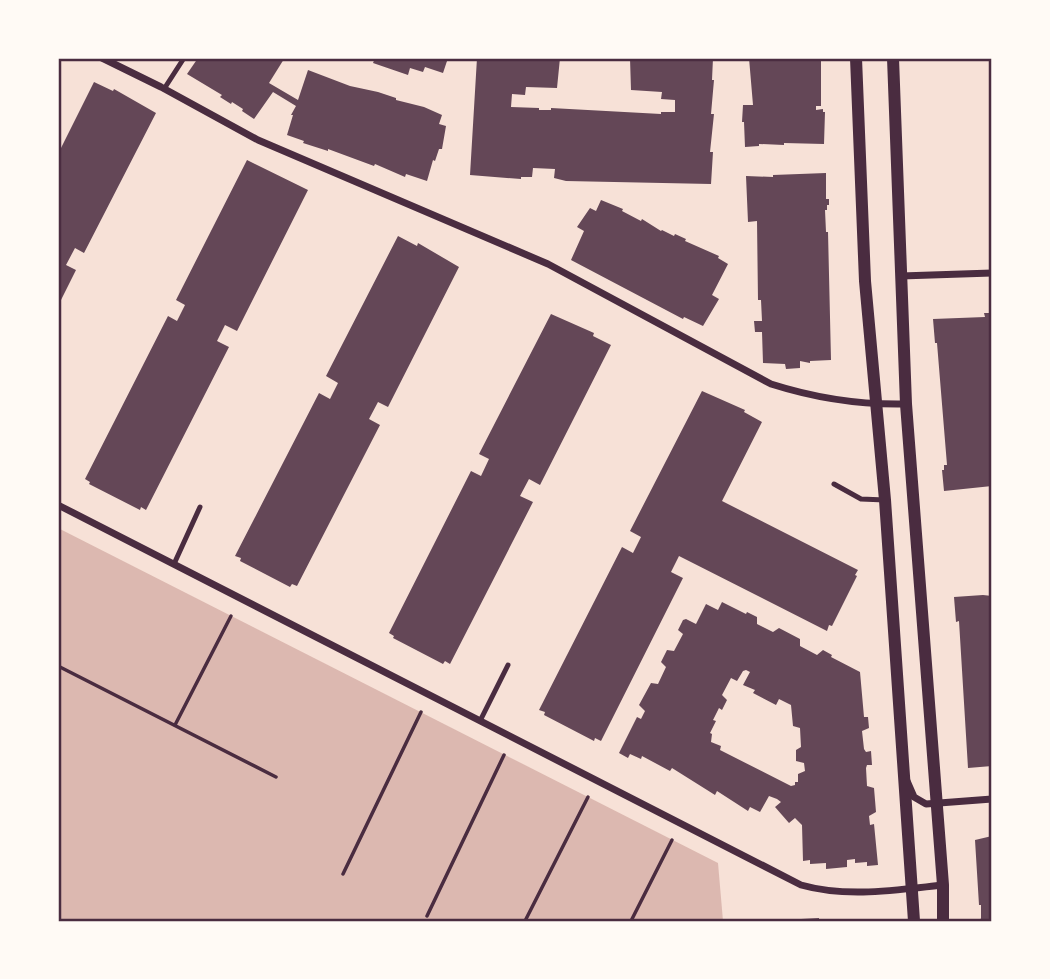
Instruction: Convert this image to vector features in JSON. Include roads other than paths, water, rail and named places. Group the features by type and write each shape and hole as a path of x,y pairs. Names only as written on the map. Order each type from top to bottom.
{"street":[{"path":"102,58 258,140 548,264 771,384 827,399 888,405 906,404"},
{"path":"856,58 865,281 885,499 914,921"},
{"path":"892,58 906,404 943,885 943,921"},
{"path":"901,276 992,273"},
{"path":"58,505 801,885 835,892 943,885"},
{"path":"904,774 914,797 926,804 992,799"}],"lane":[{"path":"164,89 184,58"},
{"path":"834,484 861,499 885,499"},
{"path":"174,564 200,507"},
{"path":"480,721 508,665"}]}
